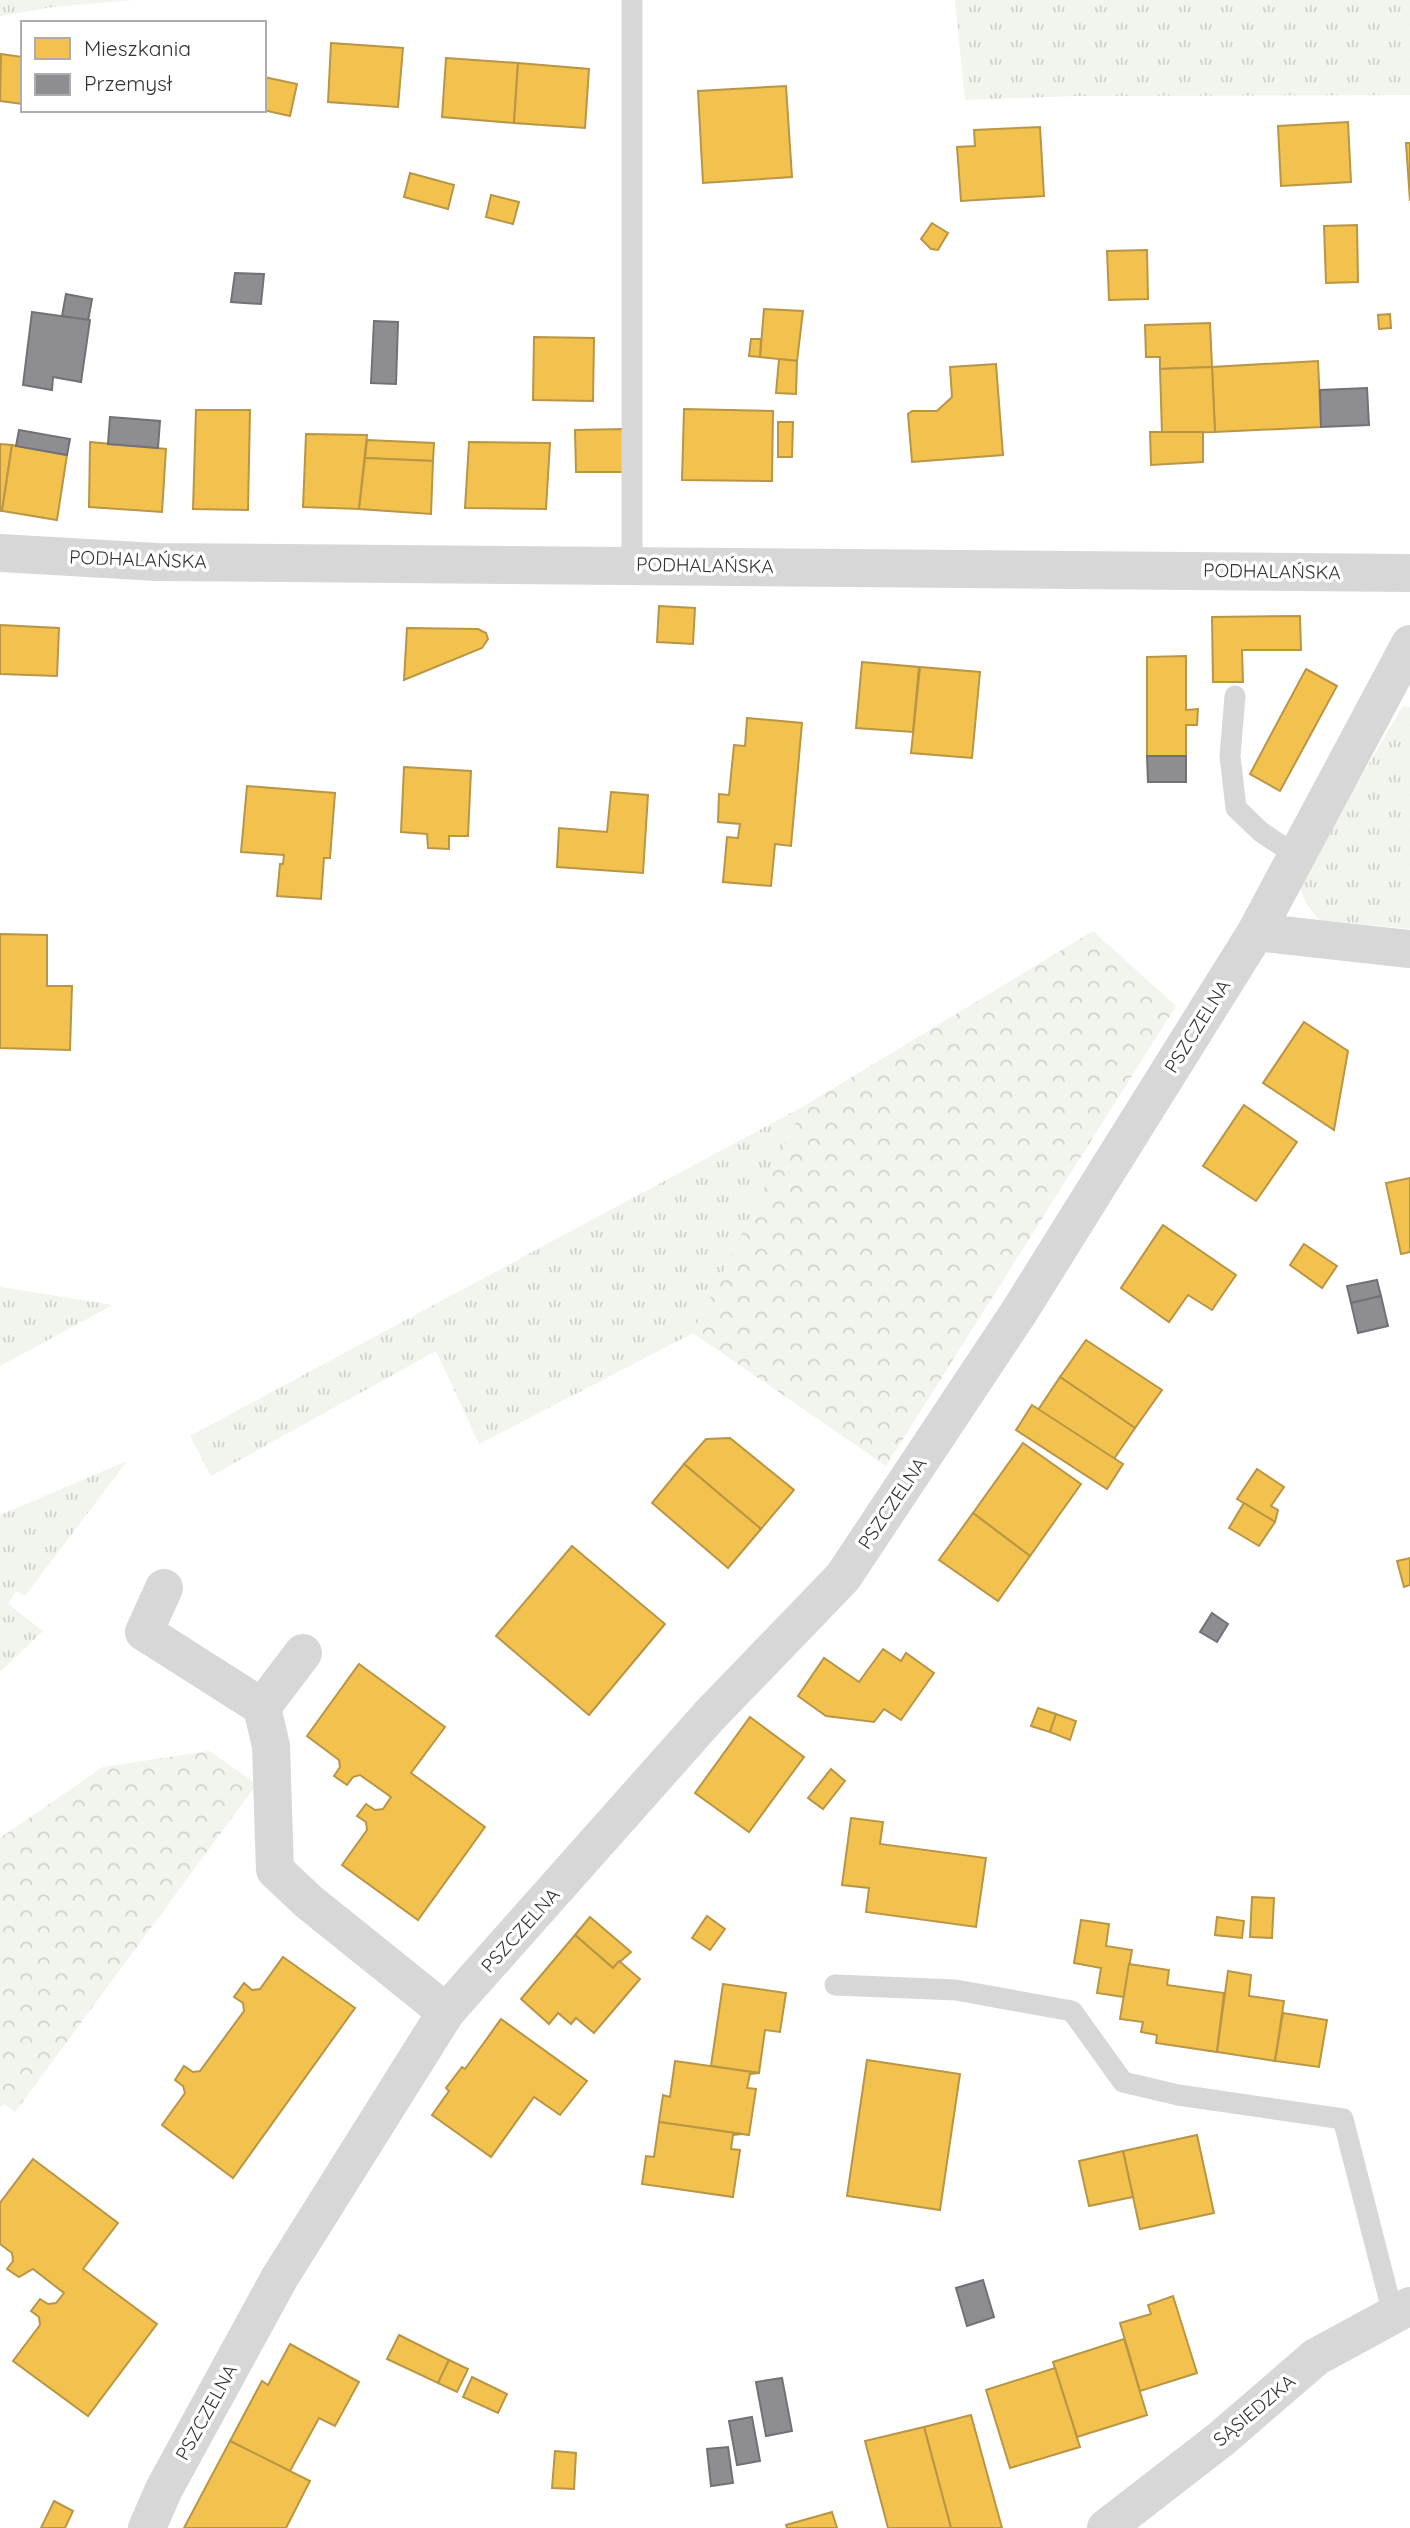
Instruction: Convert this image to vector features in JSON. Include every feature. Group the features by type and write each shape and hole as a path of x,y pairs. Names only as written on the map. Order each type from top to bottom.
{"street":[{"name":"PODHALAŃSKA","path":"0,553 157,562 1410,573"},
{"name":"PSZCZELNA","path":"147,2528 164,2488 280,2277 446,2012 709,1716 843,1577 1019,1312 1256,932 1410,644"},
{"path":"1256,932 1410,949"},
{"path":"164,1588 144,1632 262,1707 271,1746 275,1870 309,1902 446,2012"},
{"path":"262,1707 303,1653"},
{"name":"SĄSIEDZKA","path":"1106,2528 1221,2438 1316,2357 1402,2310"}],"lane":[{"path":"632,0 632,565"},
{"path":"1235,696 1230,756 1236,808 1261,832 1297,856"},
{"path":"835,1985 956,1990 1072,2011 1123,2082 1178,2095 1343,2119 1402,2310"}],"green space":[{"path":"0,0 134,0 53,7 0,16"},
{"path":"955,0 1410,0 1410,95 1074,96 965,100"},
{"path":"1403,706 1410,707 1410,929 1319,920 1307,905 1298,883"},
{"path":"1093,931 1176,1006 886,1466 693,1333 804,1106"},
{"path":"804,1106 693,1333 479,1444 436,1351 211,1476 190,1436"},
{"path":"0,1287 113,1305 0,1366"},
{"path":"127,1461 25,1596 16,1591 8,1604 43,1631 0,1672 0,1515"},
{"path":"209,1751 257,1784 15,2112 4,2104 0,2108 0,1838 103,1767"}],"building: Mieszkania":[{"path":"331,43 403,48 398,107 328,102"},
{"path":"1,54 21,57 21,104 0,101"},
{"path":"446,58 518,63 514,123 442,117"},
{"path":"518,63 589,69 585,128 514,123"},
{"path":"266,77 297,84 290,116 266,111"},
{"path":"786,86 792,177 703,183 698,91"},
{"path":"1348,122 1351,182 1281,186 1278,126"},
{"path":"1040,127 1044,196 961,201 957,147 975,146 974,130"},
{"path":"1406,143 1410,143 1410,201"},
{"path":"410,173 454,185 448,209 404,197"},
{"path":"491,195 519,202 513,224 486,217"},
{"path":"932,223 948,233 938,250 931,249 921,239"},
{"path":"1357,225 1358,282 1326,283 1324,226"},
{"path":"1147,250 1148,299 1109,300 1107,251"},
{"path":"764,309 803,311 797,361 760,357"},
{"path":"1390,314 1391,328 1379,329 1378,315"},
{"path":"1210,323 1212,367 1160,369 1160,357 1146,357 1145,325"},
{"path":"534,337 594,338 593,401 533,400"},
{"path":"751,339 761,339 760,357 749,356"},
{"path":"779,359 797,361 796,394 776,393"},
{"path":"1318,361 1321,427 1215,432 1212,367"},
{"path":"996,364 1003,455 912,462 908,414 912,411 937,411 952,397 950,367"},
{"path":"1212,367 1215,432 1162,433 1160,369"},
{"path":"684,409 773,411 772,481 682,480"},
{"path":"196,410 250,410 248,510 193,509"},
{"path":"778,422 793,422 792,457 778,457"},
{"path":"624,429 625,472 576,472 575,430"},
{"path":"1150,432 1203,432 1203,462 1151,465"},
{"path":"306,434 367,435 359,509 303,507"},
{"path":"367,440 434,443 433,461 365,458"},
{"path":"90,442 166,449 162,512 89,507"},
{"path":"469,442 550,443 546,509 465,508"},
{"path":"0,444 12,445 2,511 0,511"},
{"path":"12,445 67,455 57,520 2,511"},
{"path":"365,458 433,461 431,514 359,509"},
{"path":"659,606 695,608 693,644 657,642"},
{"path":"1300,616 1301,650 1242,650 1243,682 1213,682 1212,617"},
{"path":"0,625 59,628 57,676 0,674"},
{"path":"407,628 478,629 486,633 488,639 482,648 404,680"},
{"path":"1186,656 1186,710 1198,709 1197,725 1186,725 1186,756 1147,756 1147,657"},
{"path":"862,662 919,667 913,732 856,728"},
{"path":"920,667 980,672 972,758 911,753"},
{"path":"1306,669 1337,686 1280,791 1250,774"},
{"path":"747,718 802,723 791,846 775,844 771,886 723,882 727,837 738,838 740,824 718,822 719,794 729,795 734,745 745,746"},
{"path":"404,767 471,771 468,836 449,836 449,849 428,848 427,834 401,832"},
{"path":"247,786 335,793 330,858 324,858 321,899 277,896 280,864 283,864 284,855 241,852"},
{"path":"611,792 648,795 643,873 557,867 559,828 607,832"},
{"path":"0,934 47,935 47,986 72,986 70,1050 0,1048"},
{"path":"1304,1022 1348,1051 1334,1130 1263,1083"},
{"path":"1244,1105 1297,1142 1256,1201 1203,1166"},
{"path":"1410,1178 1410,1252 1401,1254 1386,1183"},
{"path":"1163,1225 1236,1275 1212,1310 1188,1295 1169,1322 1121,1288"},
{"path":"1304,1244 1337,1266 1322,1288 1290,1265"},
{"path":"1086,1340 1162,1390 1135,1428 1060,1377"},
{"path":"1060,1377 1135,1428 1114,1459 1038,1410"},
{"path":"1032,1405 1123,1464 1107,1489 1016,1430"},
{"path":"730,1438 794,1490 761,1529 684,1464 706,1439"},
{"path":"1023,1443 1081,1484 1030,1556 973,1513"},
{"path":"684,1464 761,1529 728,1568 652,1503"},
{"path":"1257,1469 1284,1487 1271,1506 1278,1510 1275,1522 1237,1499"},
{"path":"1244,1503 1275,1522 1259,1546 1229,1528"},
{"path":"973,1513 1030,1556 998,1601 939,1560"},
{"path":"572,1546 665,1624 589,1715 496,1636"},
{"path":"1410,1558 1410,1585 1404,1587 1397,1561"},
{"path":"883,1649 901,1661 906,1653 934,1673 901,1720 884,1709 874,1722 826,1716 798,1696 824,1658 859,1682"},
{"path":"359,1664 445,1727 411,1773 485,1827 418,1920 342,1865 367,1830 366,1822 357,1816 366,1804 375,1810 383,1809 391,1797 360,1775 353,1777 347,1785 334,1776 340,1767 339,1760 307,1736"},
{"path":"1038,1708 1056,1714 1050,1732 1031,1726"},
{"path":"1056,1714 1076,1721 1070,1740 1050,1732"},
{"path":"750,1717 804,1757 749,1832 695,1793"},
{"path":"831,1769 845,1781 823,1809 808,1798"},
{"path":"851,1818 883,1822 880,1844 986,1858 976,1927 866,1912 869,1888 842,1885"},
{"path":"1252,1897 1274,1898 1272,1938 1250,1937"},
{"path":"707,1916 725,1929 710,1950 692,1938"},
{"path":"590,1917 631,1952 613,1968 575,1935"},
{"path":"1217,1917 1244,1921 1242,1938 1215,1935"},
{"path":"1081,1920 1109,1924 1106,1946 1132,1950 1124,1997 1097,1993 1101,1968 1074,1963"},
{"path":"575,1935 613,1968 619,1961 640,1979 594,2033 576,2018 571,2024 558,2013 549,2024 521,1999"},
{"path":"283,1957 355,2008 233,2178 162,2125 185,2093 183,2086 175,2080 184,2066 193,2072 200,2071 244,2011 243,2003 234,1997 244,1983 252,1990 260,1989"},
{"path":"1129,1964 1169,1970 1167,1985 1224,1993 1217,2052 1156,2043 1157,2035 1141,2032 1143,2022 1120,2019"},
{"path":"1228,1971 1251,1975 1249,1996 1284,2001 1275,2061 1217,2052"},
{"path":"723,1984 786,1993 780,2032 765,2030 759,2073 711,2066"},
{"path":"1283,2013 1327,2020 1319,2067 1275,2061"},
{"path":"501,2019 587,2081 560,2115 534,2097 491,2157 432,2115 449,2091 446,2088 462,2067 465,2069"},
{"path":"867,2060 960,2074 940,2210 847,2196"},
{"path":"675,2061 759,2073 750,2074 747,2088 756,2089 749,2135 659,2122 663,2095 670,2097"},
{"path":"659,2122 742,2134 733,2135 731,2149 740,2150 733,2197 642,2184 646,2156 654,2157"},
{"path":"1197,2135 1214,2213 1140,2229 1123,2151"},
{"path":"1123,2151 1133,2197 1089,2206 1079,2161"},
{"path":"33,2159 118,2223 83,2269 157,2324 88,2416 13,2361 40,2325 39,2317 31,2311 40,2299 48,2304 56,2303 64,2293 33,2269 19,2277 7,2269 13,2261 12,2253 0,2244 0,2203"},
{"path":"1173,2296 1197,2373 1140,2391 1120,2323 1151,2314 1148,2305"},
{"path":"399,2335 449,2360 438,2383 387,2359"},
{"path":"1124,2339 1147,2415 1077,2437 1053,2362"},
{"path":"290,2344 359,2382 335,2426 319,2418 290,2471 230,2441 262,2381 268,2385"},
{"path":"449,2360 468,2369 457,2392 438,2383"},
{"path":"1055,2368 1080,2447 1010,2468 986,2390"},
{"path":"472,2377 507,2394 498,2413 463,2397"},
{"path":"971,2415 1002,2528 951,2528 924,2427"},
{"path":"924,2427 951,2528 888,2528 865,2441"},
{"path":"230,2441 310,2481 286,2528 184,2528"},
{"path":"555,2451 576,2453 574,2489 552,2488"},
{"path":"54,2501 73,2511 65,2528 41,2528"},
{"path":"832,2512 837,2528 787,2528 786,2525"}],"building: Przemysł":[{"path":"235,273 264,274 261,304 231,302"},
{"path":"66,294 92,299 88,321 62,316"},
{"path":"32,312 90,320 81,382 53,377 52,390 23,385"},
{"path":"374,321 398,322 396,384 371,383"},
{"path":"1367,388 1369,425 1321,427 1320,390"},
{"path":"110,417 160,421 158,448 108,444"},
{"path":"19,430 70,439 67,455 16,446"},
{"path":"1147,756 1186,756 1186,782 1148,782"},
{"path":"1377,1280 1381,1296 1351,1303 1347,1286"},
{"path":"1381,1296 1388,1326 1358,1333 1351,1303"},
{"path":"1212,1613 1228,1624 1217,1642 1200,1632"},
{"path":"983,2280 994,2317 967,2326 956,2288"},
{"path":"782,2378 792,2431 766,2436 756,2382"},
{"path":"752,2417 760,2461 737,2465 729,2421"},
{"path":"728,2447 733,2483 711,2486 707,2449"}]}
